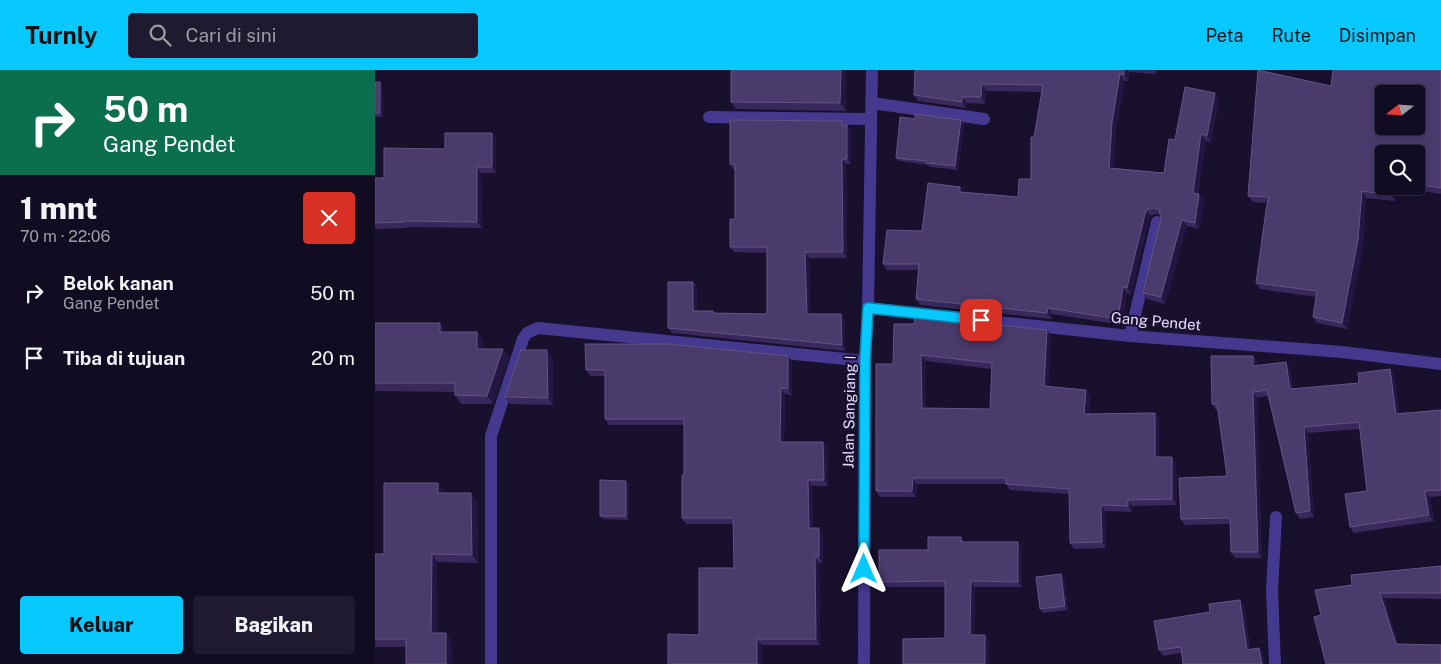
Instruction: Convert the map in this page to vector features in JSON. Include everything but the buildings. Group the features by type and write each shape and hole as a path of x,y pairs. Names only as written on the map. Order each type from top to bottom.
{"street":[{"name":"Jalan Sangiang I","path":"864,664 865,360 868,308 872,70"},
{"path":"872,103 983,119"},
{"path":"709,117 871,119"},
{"path":"1130,336 1157,222"},
{"name":"Gang Pendet","path":"868,308 1130,336 1342,352 1441,364"},
{"path":"491,664 491,436 523,339 527,333 538,328 865,360"},
{"path":"1275,664 1273,591 1276,517"}],"route":[{"path":"864,569 865,360 868,308 981,320"}]}
